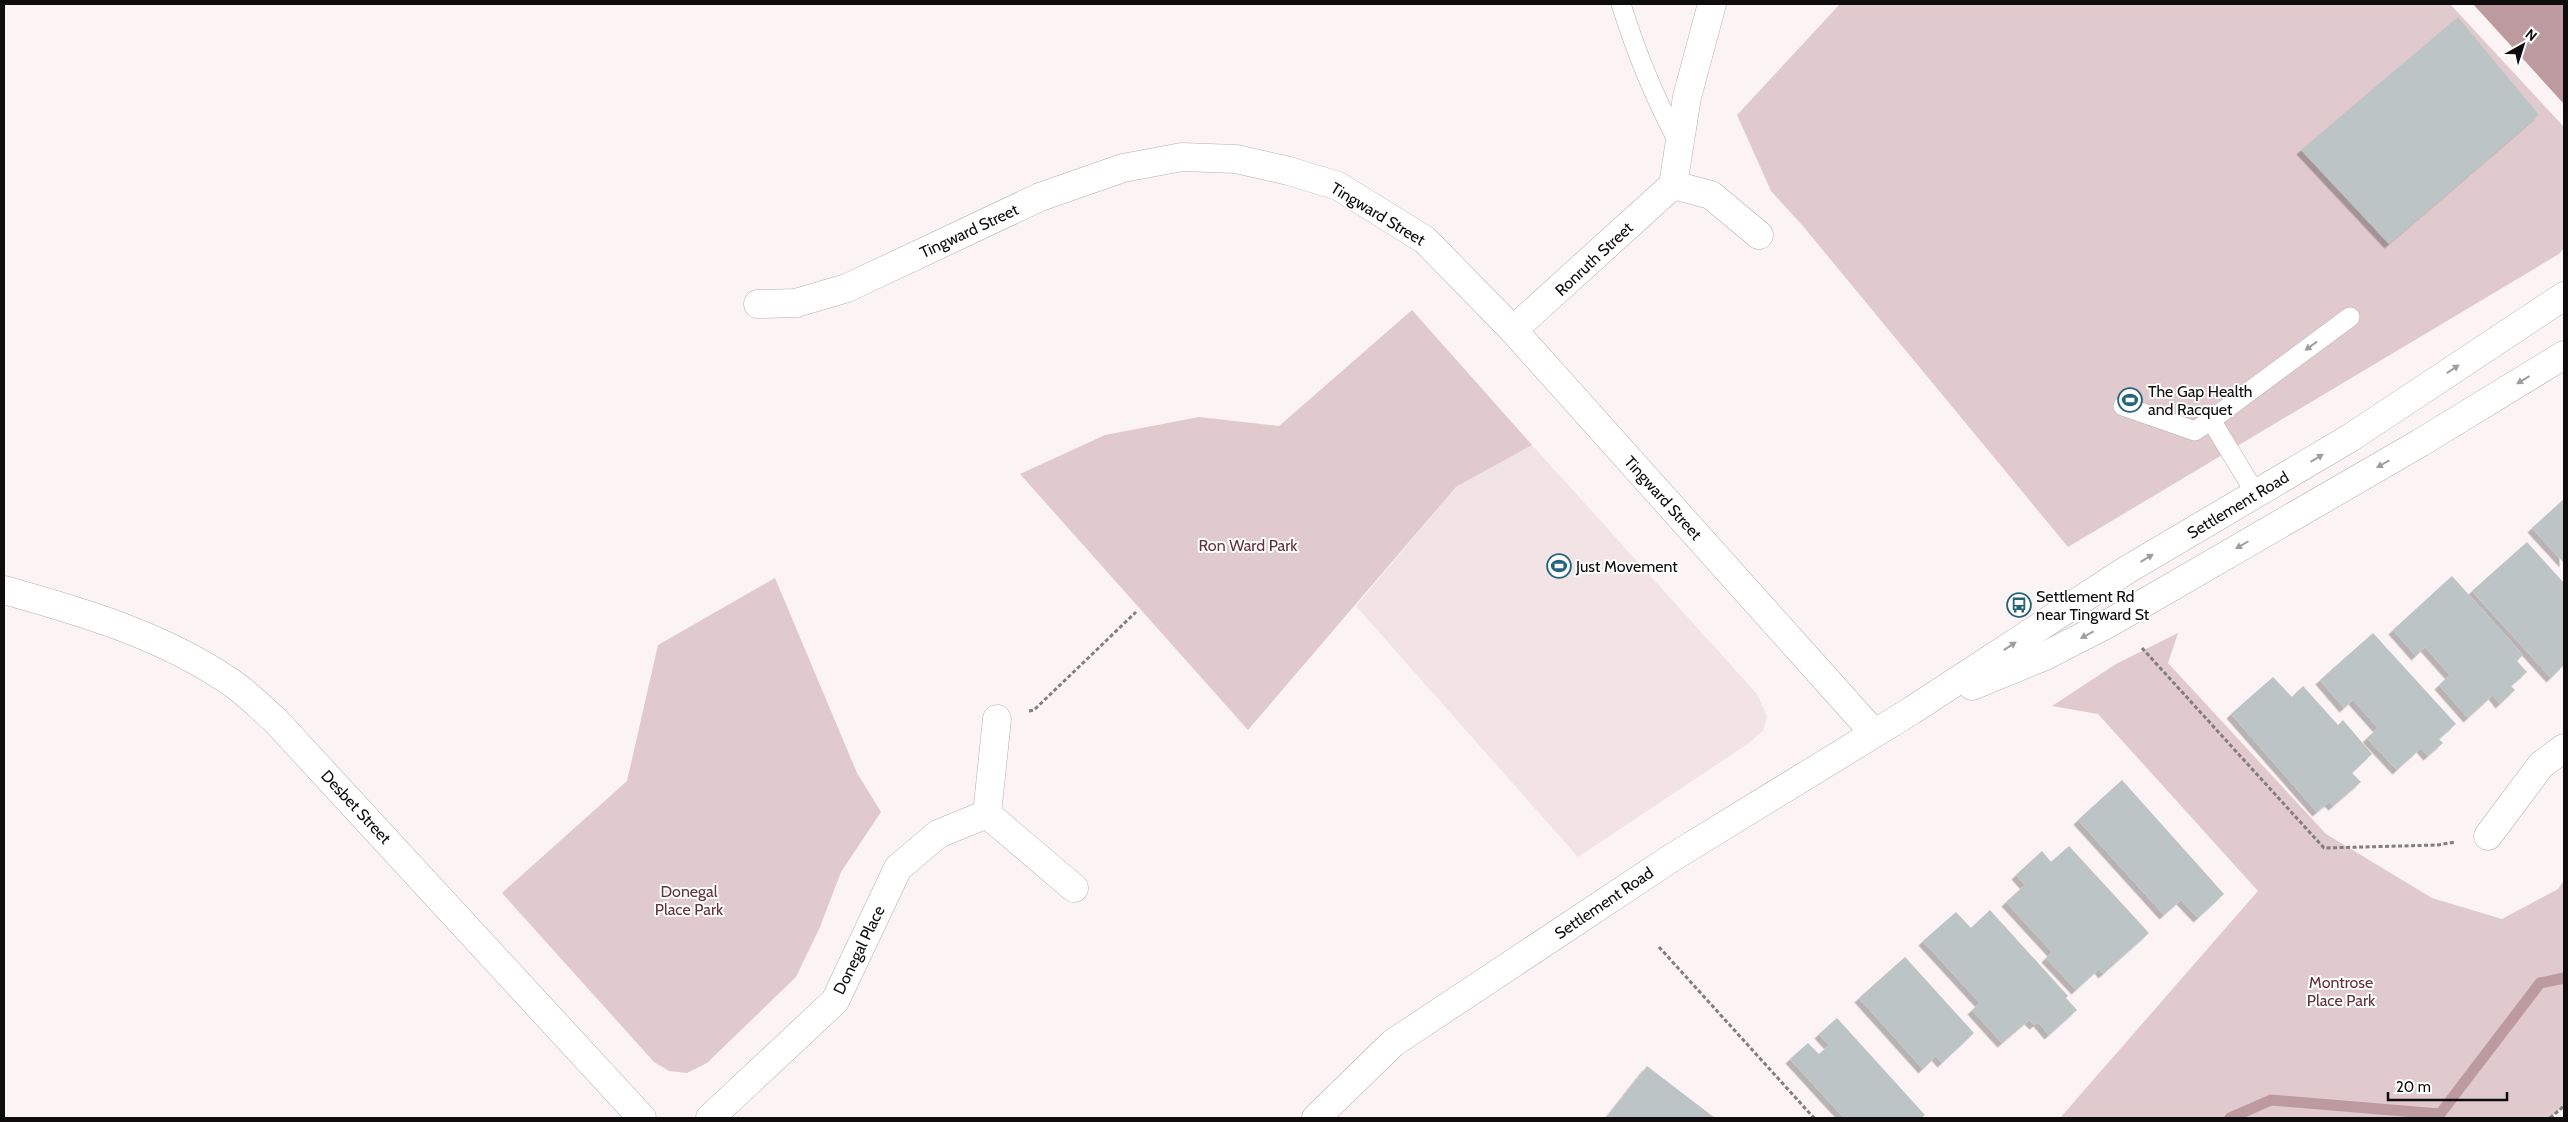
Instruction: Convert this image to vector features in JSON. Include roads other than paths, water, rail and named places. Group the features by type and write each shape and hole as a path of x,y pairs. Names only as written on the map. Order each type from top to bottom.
{"street":[{"path":"1712,4 1687,97 1673,186 1710,195 1759,236"},
{"name":"Tingward Street","path":"758,304 796,303 847,288 1040,197 1123,168 1182,157 1236,160 1289,171 1338,186 1425,240 1513,330 1874,733"},
{"name":"Ronruth Street","path":"1513,330 1673,186"},
{"name":"Settlement Road","path":"1316,1118 1392,1043 1673,857 1911,711 2125,571 2350,438 2564,296"},
{"name":"Settlement Road","path":"1911,711 2044,656 2111,622 2420,443 2564,355"},
{"name":"Desbet Street","path":"4,590 72,609 154,638 231,682 276,720 642,1118"},
{"path":"997,719 987,814 1074,888"},
{"path":"2488,836 2541,765 2564,748"},
{"name":"Donegal Place","path":"710,1118 835,1001 898,868 938,834 987,814"}],"lane":[{"path":"1621,4 1634,46 1664,116 1679,143"},
{"path":"2123,406 2195,431 2350,317"},
{"path":"2211,420 2256,494"}],"waterway":[{"path":"2230,1118 2271,1100 2440,1114 2540,983 2564,978"}],"place":[{"name":"The Gap Health and Racquet","path":"2130,400"},
{"name":"Just Movement","path":"1559,566"},
{"name":"Settlement Rd near Tingward St","path":"2019,605"}],"park label":[{"name":"Ron Ward Park","path":"1248,545"},
{"name":"Donegal Place Park","path":"689,900"},
{"name":"Montrose Place Park","path":"2341,991"}]}
